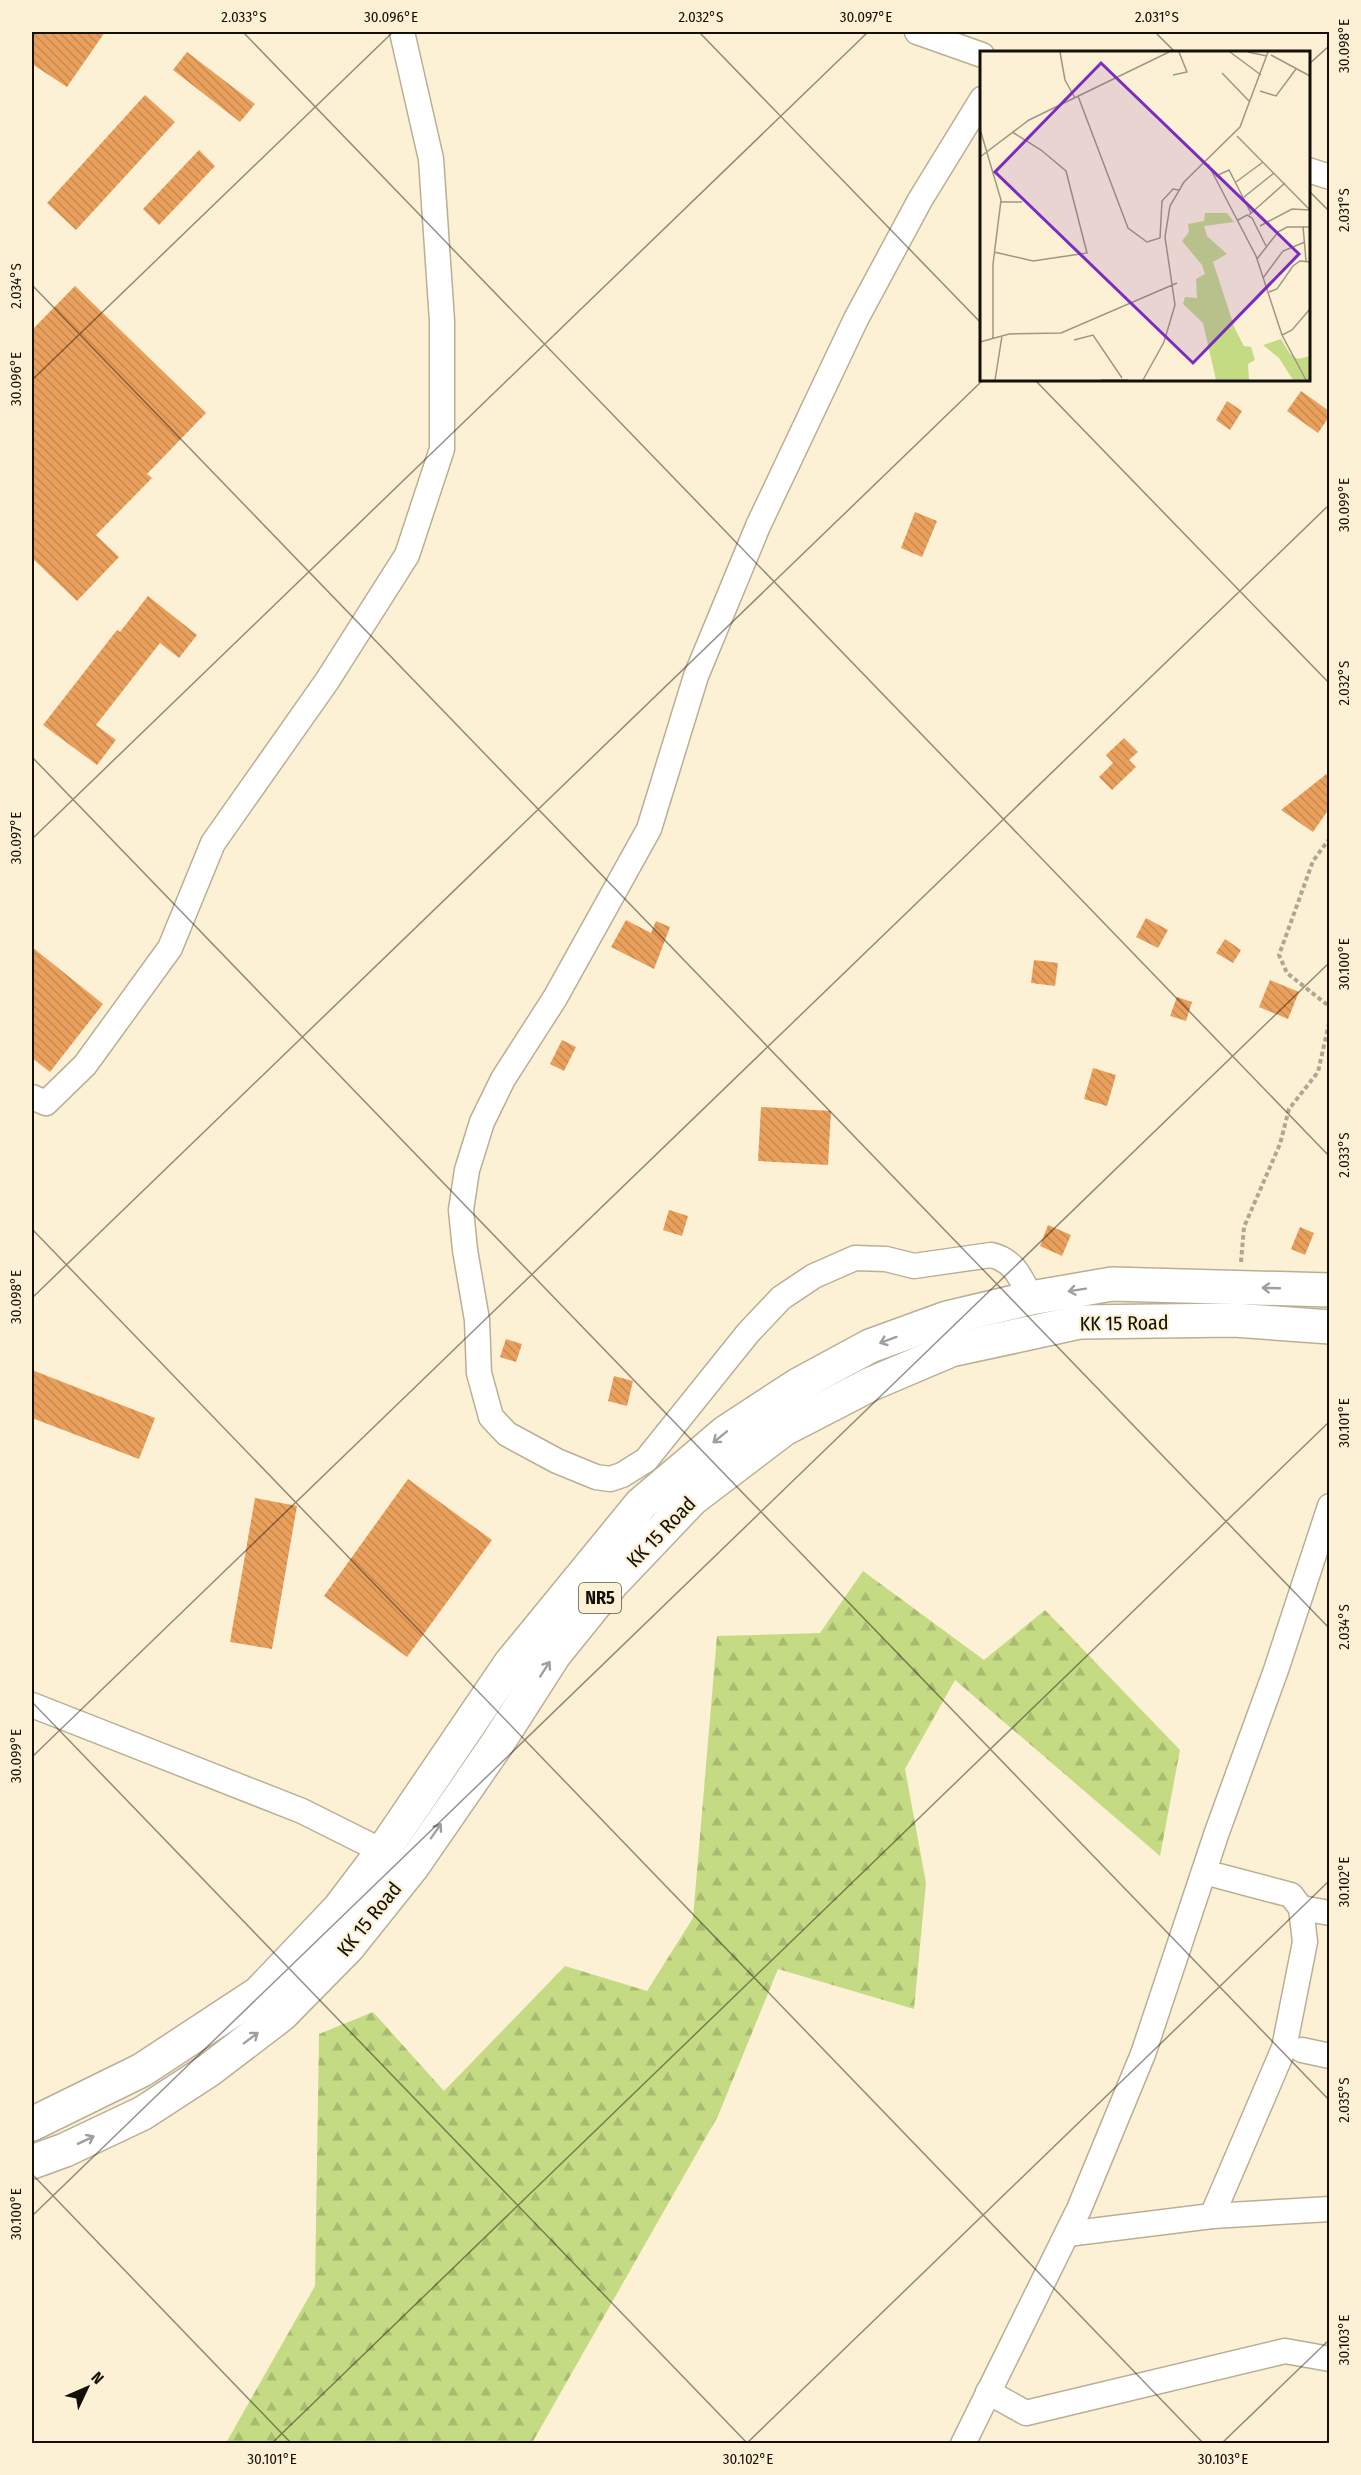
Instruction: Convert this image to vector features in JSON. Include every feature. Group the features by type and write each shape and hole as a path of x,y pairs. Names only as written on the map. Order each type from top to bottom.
{"highway":[{"name":"KK 15 Road","path":"32,2124 142,2070 259,1993 339,1909 383,1851 510,1664 641,1504 726,1432 798,1385 870,1346 947,1318 1031,1298 1112,1284 1329,1290"},
{"name":"KK 15 Road","path":"32,2162 65,2150 142,2113 208,2070 281,2015 348,1947 412,1867 497,1744 554,1655 613,1582 692,1499 784,1429 872,1384 951,1350 1080,1322 1234,1320 1329,1327"}],"street":[{"path":"32,1097 46,1103 85,1065 170,948 213,843 327,681 406,555 442,449 442,321 431,159 402,32"},
{"path":"917,32 978,46"},
{"path":"980,101 920,200 856,320 758,526 696,676 649,829 555,998 503,1079 482,1122 467,1170 461,1210 477,1320 479,1373 491,1418 507,1434 557,1461 596,1477 610,1479 616,1477 646,1460 748,1333 781,1298 814,1276 855,1258 886,1259 914,1266 991,1255 1002,1257 1011,1263 1031,1298"},
{"path":"1310,171 1329,177"},
{"path":"963,2444 1067,2234 1143,2054 1204,1872 1276,1670 1329,1506"},
{"path":"32,1705 302,1811 412,1867"},
{"path":"1204,1872 1291,1895 1301,1908 1305,1942 1284,2048 1212,2216"},
{"path":"1301,1908 1329,1913"},
{"path":"1302,2050 1329,2056"},
{"path":"1067,2234 1260,2211 1329,2209"},
{"path":"988,2392 1026,2413 1285,2351 1329,2359"}],"path":[{"path":"1329,838 1313,861 1279,955 1287,973 1329,1007"},
{"path":"1238,1286 1244,1227 1280,1144 1289,1109 1318,1072 1329,1019"}],"green space":[{"path":"863,1571 984,1660 1045,1610 1180,1750 1160,1856 955,1680 905,1769 926,1883 914,2009 778,1969 718,2116 532,2443 226,2443 315,2286 319,2034 373,2012 444,2091 565,1966 647,1991 693,1918 717,1636 820,1633"}],"building":[{"path":"32,32 105,32 67,87 32,64"},
{"path":"187,52 255,104 240,122 173,70"},
{"path":"145,95 175,122 76,230 47,203"},
{"path":"199,150 215,166 159,225 143,209"},
{"path":"75,286 206,413 147,474 152,478 96,535 119,557 77,601 32,558 32,330"},
{"path":"1301,391 1329,411 1329,417 1318,433 1287,411"},
{"path":"1227,401 1242,411 1230,430 1216,420"},
{"path":"915,512 937,521 922,557 901,548"},
{"path":"148,596 197,635 179,658 160,643 96,725 116,740 97,765 43,725 117,630 120,632"},
{"path":"1124,738 1138,752 1129,760 1136,767 1112,790 1099,777 1113,763 1106,755"},
{"path":"1329,772 1329,809 1313,832 1281,810"},
{"path":"1146,918 1168,930 1158,948 1136,937"},
{"path":"626,920 651,933 656,921 670,927 654,969 611,947"},
{"path":"1225,939 1241,950 1233,963 1216,953"},
{"path":"32,947 103,1004 50,1072 32,1058"},
{"path":"1034,960 1058,963 1055,986 1031,983"},
{"path":"1270,980 1299,992 1288,1019 1259,1007"},
{"path":"1177,997 1192,1002 1186,1021 1170,1016"},
{"path":"562,1040 576,1047 564,1071 550,1064"},
{"path":"1093,1068 1116,1075 1107,1106 1084,1099"},
{"path":"761,1107 831,1111 828,1165 758,1161"},
{"path":"669,1210 688,1216 682,1236 663,1230"},
{"path":"1048,1225 1071,1235 1062,1256 1040,1246"},
{"path":"1300,1227 1314,1233 1305,1255 1291,1249"},
{"path":"506,1339 522,1344 516,1362 500,1357"},
{"path":"32,1370 155,1418 139,1459 32,1418"},
{"path":"614,1376 633,1381 627,1406 608,1401"},
{"path":"408,1479 492,1540 407,1657 324,1596"},
{"path":"255,1498 297,1506 272,1649 230,1642"}]}
